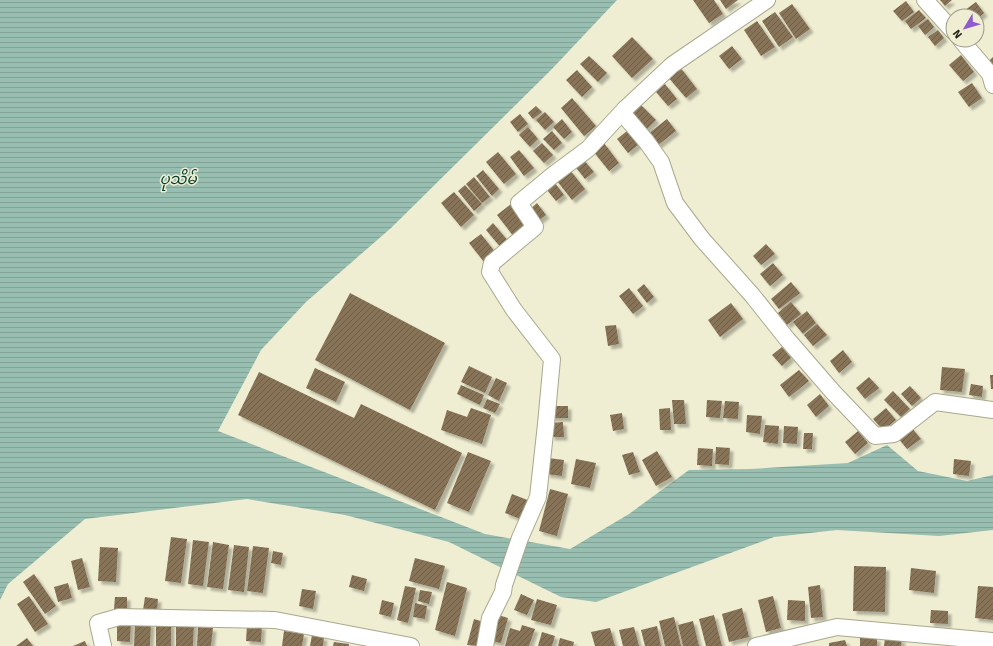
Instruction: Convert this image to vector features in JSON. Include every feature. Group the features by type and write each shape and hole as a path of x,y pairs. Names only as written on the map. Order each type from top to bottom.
{"street":[{"path":"485,646 490,618 503,592 504,584 520,538 538,497 552,359 514,310 490,272 492,263 535,227 519,203 588,149 625,109 672,65 767,0"},
{"path":"925,0 945,22"},
{"path":"968,48 990,74 993,85"},
{"path":"625,109 624,116 646,141 661,162 676,204 702,239 752,295 787,339 828,386 875,436 894,434 935,402 993,410"},
{"path":"103,646 98,624 120,617 275,620 411,646"},
{"path":"756,646 837,626 993,641"}],"water":[{"name":"ပုသိမ်","path":"0,0 617,0 551,70 391,228 306,302 261,350 218,431 485,534 570,549 629,514 689,470 750,469 848,463 887,445 918,471 967,481 993,475 993,530 939,536 837,530 774,537 596,602 561,597 449,542 345,515 247,499 85,519 8,584 0,600"}],"building":[{"path":"693,0 714,0 723,14 709,23"},
{"path":"720,0 738,0 726,9"},
{"path":"940,0 952,0 945,6"},
{"path":"906,1 914,12 902,21 893,11"},
{"path":"976,2 980,8 968,8"},
{"path":"792,4 810,29 796,39 779,13"},
{"path":"919,10 926,18 911,29 905,21"},
{"path":"775,12 793,37 779,47 762,21"},
{"path":"928,19 934,27 925,35 918,26"},
{"path":"757,21 775,47 761,56 744,30"},
{"path":"938,30 944,38 935,46 928,37"},
{"path":"632,37 653,59 632,78 612,56"},
{"path":"732,46 742,59 729,69 719,56"},
{"path":"961,55 974,72 963,81 949,65"},
{"path":"589,56 607,73 598,82 580,64"},
{"path":"993,57 993,66 989,61"},
{"path":"680,67 697,89 686,98 668,77"},
{"path":"577,70 592,87 582,97 566,80"},
{"path":"972,83 982,98 969,107 958,92"},
{"path":"665,84 677,99 668,106 656,92"},
{"path":"572,98 596,126 584,136 561,108"},
{"path":"640,104 656,120 645,131 629,114"},
{"path":"536,106 542,112 533,119 528,113"},
{"path":"545,112 554,122 545,130 536,120"},
{"path":"520,114 528,124 518,132 510,122"},
{"path":"562,119 572,132 564,139 553,127"},
{"path":"667,119 676,131 658,145 648,134"},
{"path":"528,127 538,139 530,147 519,135"},
{"path":"552,131 562,143 554,150 543,139"},
{"path":"627,131 638,145 628,153 617,139"},
{"path":"542,143 553,155 544,163 533,151"},
{"path":"604,143 619,163 609,171 593,151"},
{"path":"519,150 534,168 524,176 510,157"},
{"path":"498,152 516,174 504,184 486,162"},
{"path":"582,158 594,172 585,179 573,164"},
{"path":"483,170 499,189 492,196 476,176"},
{"path":"570,170 585,189 572,200 557,181"},
{"path":"474,177 490,197 482,203 466,184"},
{"path":"555,183 564,195 556,201 547,190"},
{"path":"465,185 482,204 474,211 458,191"},
{"path":"454,192 474,215 461,227 441,203"},
{"path":"537,203 546,215 537,222 528,211"},
{"path":"511,204 528,226 514,237 497,215"},
{"path":"493,223 509,242 502,249 486,230"},
{"path":"481,234 496,253 484,262 469,243"},
{"path":"766,244 775,254 761,265 753,256"},
{"path":"773,263 783,275 770,286 760,274"},
{"path":"791,282 800,293 779,309 771,299"},
{"path":"644,284 654,297 647,303 637,290"},
{"path":"629,288 643,306 633,314 619,296"},
{"path":"350,293 445,343 410,410 315,360"},
{"path":"791,302 801,314 787,325 778,313"},
{"path":"731,303 743,319 720,337 708,320"},
{"path":"807,311 816,323 803,334 793,322"},
{"path":"817,324 827,335 813,346 804,335"},
{"path":"616,325 619,344 608,346 605,326"},
{"path":"782,347 791,358 782,366 772,355"},
{"path":"843,350 852,362 839,373 830,361"},
{"path":"469,366 492,377 485,393 461,382"},
{"path":"942,367 965,369 962,392 940,390"},
{"path":"315,368 345,382 336,402 306,388"},
{"path":"799,370 809,381 789,397 780,385"},
{"path":"259,372 354,418 361,404 462,453 435,510 238,415"},
{"path":"990,375 993,375 993,389 991,389"},
{"path":"869,377 879,388 865,399 856,388"},
{"path":"496,378 507,383 499,401 488,395"},
{"path":"971,384 983,386 982,397 969,395"},
{"path":"461,385 484,395 480,405 457,394"},
{"path":"910,386 921,398 912,406 901,394"},
{"path":"893,391 910,409 901,417 884,400"},
{"path":"820,394 829,406 816,417 807,405"},
{"path":"487,399 500,404 495,413 483,408"},
{"path":"672,400 684,400 686,424 674,424"},
{"path":"707,400 722,401 720,418 706,417"},
{"path":"725,401 739,402 738,419 723,418"},
{"path":"551,406 568,406 568,418 551,418"},
{"path":"471,408 491,415 482,444 441,430 447,410 467,417"},
{"path":"670,408 671,430 660,430 659,409"},
{"path":"886,408 896,420 883,430 873,419"},
{"path":"622,413 624,429 613,431 610,415"},
{"path":"747,415 762,416 760,434 746,432"},
{"path":"563,422 564,437 551,437 550,423"},
{"path":"765,425 779,426 778,444 763,442"},
{"path":"784,426 798,427 797,444 783,443"},
{"path":"911,427 921,439 907,449 898,438"},
{"path":"858,431 868,443 855,454 845,442"},
{"path":"804,433 813,433 812,449 803,449"},
{"path":"716,447 730,448 729,465 715,464"},
{"path":"698,448 713,449 712,466 697,465"},
{"path":"657,451 672,477 656,486 642,460"},
{"path":"468,452 491,461 469,512 447,503"},
{"path":"633,452 640,472 629,475 622,455"},
{"path":"548,458 564,460 562,476 546,474"},
{"path":"576,459 596,463 590,488 571,484"},
{"path":"954,459 971,461 969,476 953,474"},
{"path":"550,489 568,494 557,536 539,531"},
{"path":"512,494 530,501 523,520 505,513"},
{"path":"171,537 187,539 181,583 165,581"},
{"path":"193,540 209,542 203,586 188,584"},
{"path":"213,542 229,545 223,589 207,587"},
{"path":"234,545 249,547 244,592 228,590"},
{"path":"253,546 269,548 263,593 247,591"},
{"path":"100,547 118,548 116,582 98,581"},
{"path":"273,551 283,553 281,565 271,563"},
{"path":"82,558 90,587 78,590 71,561"},
{"path":"415,558 445,566 439,589 409,581"},
{"path":"854,566 886,567 885,612 853,611"},
{"path":"911,568 936,571 934,593 909,590"},
{"path":"34,574 56,606 45,614 23,582"},
{"path":"352,575 367,579 364,591 349,587"},
{"path":"447,582 467,588 455,636 435,630"},
{"path":"68,583 72,598 58,602 54,587"},
{"path":"820,585 823,617 811,618 808,587"},
{"path":"405,586 416,588 408,623 397,620"},
{"path":"978,586 993,587 993,620 975,618"},
{"path":"302,589 316,591 313,609 299,606"},
{"path":"420,590 432,592 429,604 418,601"},
{"path":"521,594 534,600 527,615 514,610"},
{"path":"29,596 48,624 35,632 17,604"},
{"path":"773,596 781,628 766,632 758,600"},
{"path":"115,597 127,597 127,609 114,609"},
{"path":"145,597 158,599 157,611 143,610"},
{"path":"537,599 557,605 551,625 531,620"},
{"path":"382,600 394,603 391,617 379,614"},
{"path":"788,600 805,601 805,621 787,620"},
{"path":"415,603 427,606 425,619 413,617"},
{"path":"742,608 749,637 729,642 722,614"},
{"path":"931,610 948,611 948,624 930,623"},
{"path":"495,614 508,618 501,643 487,640"},
{"path":"714,615 722,646 706,646 699,619"},
{"path":"674,617 681,646 665,646 659,621"},
{"path":"474,619 487,623 481,646 467,645"},
{"path":"176,621 194,621 193,646 176,646"},
{"path":"693,621 699,646 683,646 678,625"},
{"path":"117,622 131,622 130,642 117,641"},
{"path":"156,622 171,622 171,646 156,646"},
{"path":"135,623 151,623 150,646 134,646"},
{"path":"247,625 262,626 261,642 246,641"},
{"path":"522,625 535,629 529,646 505,646 510,628 520,631"},
{"path":"657,626 661,646 645,646 641,630"},
{"path":"198,627 213,628 211,646 197,646"},
{"path":"634,627 639,646 623,646 619,630"},
{"path":"610,628 615,646 595,646 591,632"},
{"path":"284,631 304,634 302,646 282,646"},
{"path":"542,632 555,636 552,646 538,646"},
{"path":"312,635 324,637 323,646 310,646"},
{"path":"860,637 877,638 877,646 860,646"},
{"path":"27,638 33,646 16,646"},
{"path":"560,638 574,642 573,646 558,646"},
{"path":"885,638 902,639 901,646 884,646"},
{"path":"845,640 847,646 829,646 829,643"},
{"path":"85,641 87,646 73,646"},
{"path":"334,642 349,644 349,646 333,646"}]}
